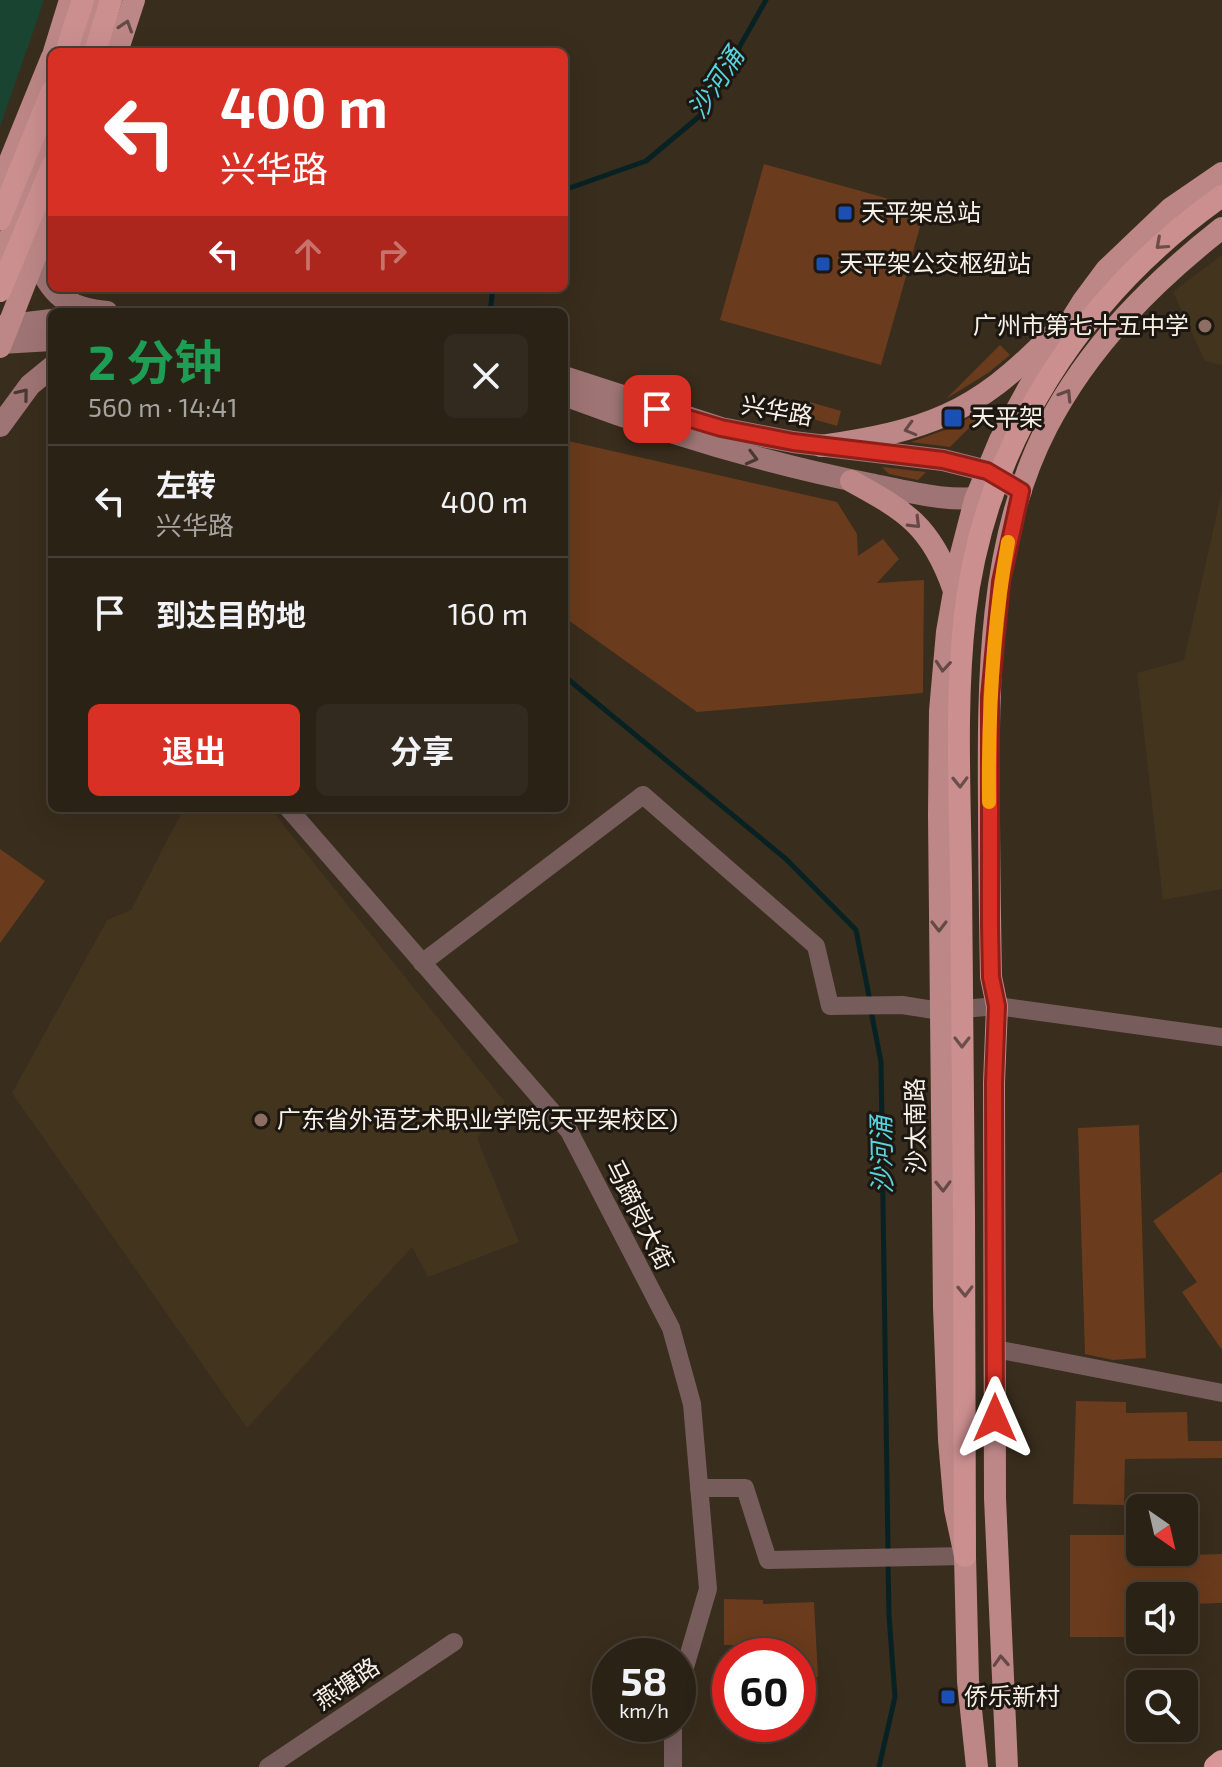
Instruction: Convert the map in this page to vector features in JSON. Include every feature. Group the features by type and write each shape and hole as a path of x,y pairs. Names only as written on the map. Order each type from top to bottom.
{"highway":[{"path":"67,48 83,0"},
{"path":"96,48 111,0"},
{"path":"0,219 48,101"},
{"path":"0,291 48,176"},
{"path":"965,1556 960,737 965,614 980,538 994,489 1027,412 1062,354 1099,306 1143,260 1222,196"},
{"path":"1216,1767 1222,1762"}],"main road":[{"path":"55,48 70,0"},
{"path":"81,48 96,0"},
{"path":"118,48 134,0"},
{"path":"0,185 48,67"},
{"path":"0,261 48,142"},
{"path":"981,486 1023,397 1106,270 1150,227 1222,173"},
{"path":"2,336 48,224"},
{"path":"1007,1767 994,1442 994,1083 997,1006 991,977 990,925 990,697 1001,582 1021,491 1045,430 1092,355 1136,303 1171,269 1222,228"},
{"path":"34,257 48,283"},
{"path":"53,292 79,308"},
{"path":"821,446 885,437 924,426 955,412 1009,375 1083,301"},
{"path":"2,336 48,321"},
{"path":"2,336 48,340"},
{"path":"0,426 30,385 48,370"},
{"name":"兴华路","path":"568,378 721,428 821,446 943,460 981,486 1021,491"},
{"name":"兴华路","path":"568,397 638,423 735,453 851,481 917,494 981,486 1021,491"},
{"path":"851,481 898,507 926,535 942,556 953,589"},
{"name":"沙太南路","path":"977,1767 968,1681 965,1556 955,1509 947,1395 940,1011 940,711 953,589 981,486"}],"street":[{"path":"422,963 643,795 816,946 830,1006 902,1005 940,1011 997,1006 1222,1037"},
{"name":"马蹄岗大街","path":"291,812 569,1131 671,1328 692,1404 708,1589 694,1638"},
{"path":"1006,1351 1222,1393"},
{"path":"699,1488 745,1488 768,1560 965,1556"},
{"name":"燕塘路","path":"268,1767 454,1642"},
{"path":"673,1742 673,1767"}],"shaded area":[{"name":"广州市第七十五中学","path":"1222,255 1222,365 1205,361 1173,292"},
{"path":"1222,491 1222,889 1163,900 1137,673 1184,660"},
{"name":"广东省外语艺术职业学院(天平架校区)","path":"182,812 273,812 505,1102 477,1138 519,1242 428,1277 412,1247 247,1428 12,1093 107,920 131,910"}],"green space":[{"path":"0,0 44,0 0,127"}],"building":[{"name":"天平架公交枢纽站","path":"764,164 925,209 881,365 720,320"},
{"path":"1000,345 1010,355 946,399"},
{"path":"810,402 841,411 837,426 806,417"},
{"path":"994,403 950,447 911,442 953,427"},
{"path":"568,441 837,502 857,534 858,556 883,539 899,559 877,583 924,580 923,693 697,712 568,620"},
{"path":"882,467 926,472 918,480 889,474"},
{"path":"0,849 45,881 0,943"},
{"path":"1139,1125 1146,1358 1113,1360 1085,1354 1078,1128"},
{"path":"1222,1172 1222,1350 1182,1292 1197,1282 1153,1221"},
{"path":"1076,1401 1126,1402 1126,1413 1187,1412 1188,1441 1222,1441 1222,1458 1125,1459 1124,1505 1073,1504"},
{"path":"1070,1535 1126,1535 1126,1566 1198,1566 1198,1555 1222,1554 1222,1603 1198,1604 1198,1582 1126,1582 1126,1637 1070,1637"},
{"path":"724,1599 763,1600 763,1604 814,1602 816,1638 724,1638"}],"waterway":[{"name":"沙河涌","path":"568,189 646,161 701,115 766,0"},
{"name":"沙河涌","path":"490,308 492,292"},
{"name":"沙河涌","path":"568,679 786,859 856,930 870,1001"},
{"name":"沙河涌","path":"871,1011 881,1062 888,1552"},
{"name":"沙河涌","path":"879,1767 895,1697 888,1562"}],"slow traffic":[{"path":"989,802 992,666 1008,542"}],"place":[{"name":"天平架总站","path":"845,213"},
{"name":"天平架公交枢纽站","path":"823,264"},
{"name":"广州市第七十五中学","path":"1205,326"},
{"name":"天平架","path":"953,418"},
{"name":"广东省外语艺术职业学院(天平架校区)","path":"261,1120"},
{"name":"侨乐新村","path":"948,1697"}],"route":[{"path":"657,409 721,428 793,442 943,460 987,471 1021,491 1001,582 990,697 991,977 997,1006 994,1083 995,1418"}]}
